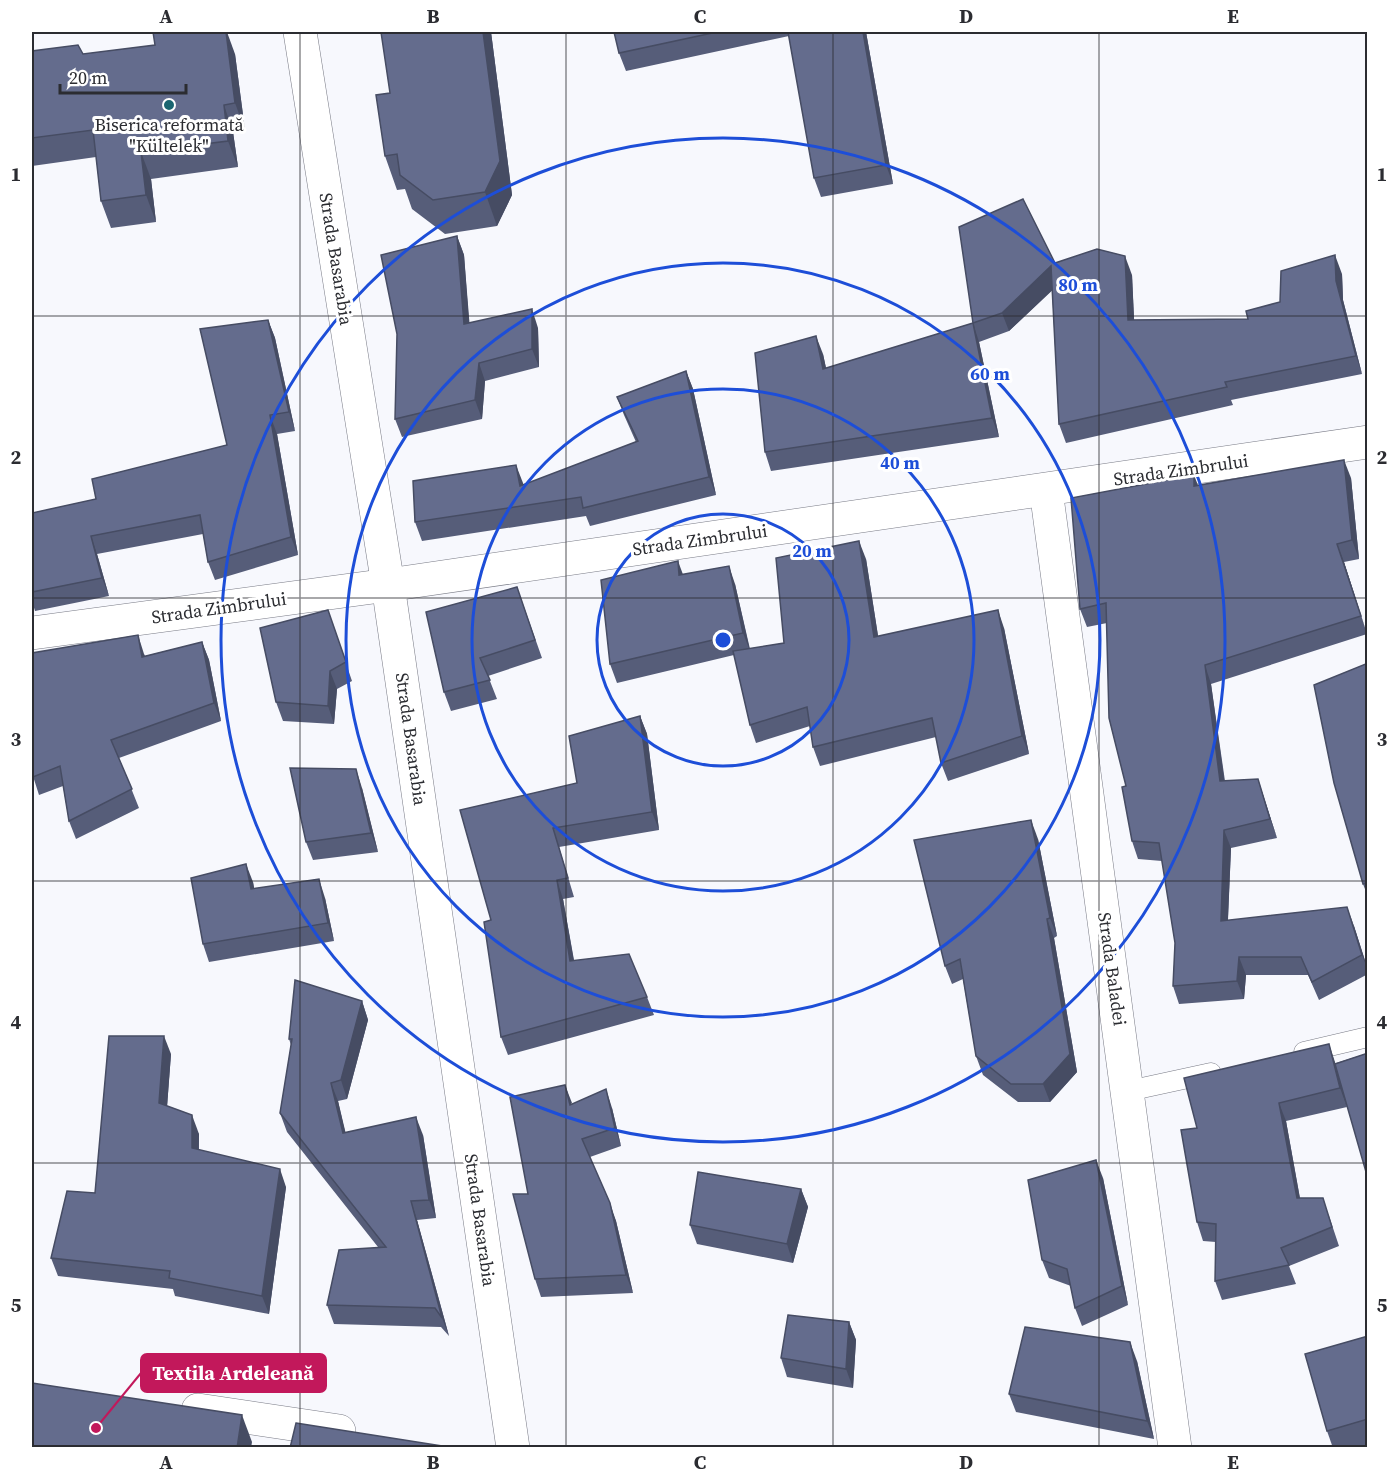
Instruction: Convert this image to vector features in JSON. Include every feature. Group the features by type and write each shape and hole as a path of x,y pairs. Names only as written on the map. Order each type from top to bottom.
{"street":[{"name":"Strada Basarabia","path":"300,32 388,585 513,1448"},
{"name":"Strada Zimbrului","path":"32,633 388,585 1368,442"},
{"name":"Strada Baladei","path":"1046,490 1175,1448"},
{"path":"170,1406 367,1435"}],"lane":[{"path":"1290,1055 1368,1037"},
{"path":"1128,1091 1235,1067"}],"building":[{"name":"Biserica reformată \"Kültelek\"","path":"153,32 226,32 235,103 224,105 228,141 141,152 146,195 101,201 93,130 32,138 32,51 78,45 83,54 155,45"},
{"path":"381,32 483,32 500,161 485,192 433,200 400,175 397,154 385,156 376,95 390,93"},
{"path":"614,32 717,32 619,53"},
{"path":"788,32 863,32 886,165 814,178"},
{"path":"1023,199 1055,263 1097,249 1125,256 1128,320 1248,319 1246,311 1280,302 1281,271 1335,255 1336,281 1356,356 1225,382 1227,387 1059,424 1051,266 1002,313 973,323 959,227"},
{"path":"457,236 464,324 532,309 532,349 479,363 475,400 395,419 397,334 381,255"},
{"path":"268,320 289,412 270,415 291,537 208,562 200,515 91,536 102,578 32,592 32,513 96,499 92,479 227,445 200,329"},
{"path":"973,323 992,418 765,452 755,353 816,336 823,369"},
{"path":"686,371 709,477 583,508 581,497 415,522 413,481 516,465 520,486 638,441 617,397"},
{"path":"1344,460 1352,540 1337,544 1361,616 1205,665 1220,781 1258,779 1270,819 1224,830 1221,921 1347,907 1362,955 1312,982 1301,957 1239,957 1237,981 1173,986 1175,943 1159,843 1132,841 1122,787 1126,786 1109,718 1106,603 1080,609 1071,498 1194,475 1194,486"},
{"path":"859,541 874,637 998,610 1022,736 941,763 932,718 813,747 807,707 750,725 733,651 784,643 776,558"},
{"path":"678,561 679,575 729,566 743,633 610,664 601,580"},
{"path":"517,587 535,640 480,658 490,680 444,692 426,612"},
{"path":"328,610 346,662 330,671 328,706 276,702 260,628"},
{"path":"138,635 142,657 202,642 214,703 111,740 132,789 69,821 60,766 33,777 32,773 32,653"},
{"path":"1368,663 1368,882 1363,884 1334,783 1314,685"},
{"path":"640,716 652,812 553,828 568,878 557,880 570,961 629,954 647,997 501,1037 484,922 491,920 460,810 577,783 569,736"},
{"path":"290,768 356,769 371,833 306,842"},
{"path":"1031,820 1050,918 1047,919 1070,1054 1043,1084 1011,1084 976,1056 960,959 945,966 914,840"},
{"path":"246,864 251,889 319,879 328,923 203,944 191,878"},
{"path":"295,980 362,1001 341,1080 331,1083 343,1133 416,1117 429,1200 411,1201 442,1318 435,1308 327,1305 339,1250 386,1247 280,1113 292,1039 289,1039"},
{"path":"109,1036 164,1036 159,1103 192,1115 192,1148 280,1169 262,1296 169,1278 170,1271 51,1258 67,1191 95,1193"},
{"path":"1329,1044 1340,1088 1279,1103 1297,1198 1323,1198 1332,1227 1281,1248 1289,1265 1215,1281 1216,1224 1197,1222 1181,1130 1197,1128 1184,1078"},
{"path":"1368,1053 1368,1171 1366,1172 1335,1064"},
{"path":"565,1085 570,1105 606,1089 615,1128 582,1139 610,1203 626,1275 535,1279 513,1194 528,1194 510,1097"},
{"path":"1096,1160 1122,1286 1075,1308 1067,1269 1042,1260 1028,1180"},
{"path":"698,1172 801,1189 787,1244 690,1225"},
{"path":"788,1315 849,1322 846,1369 781,1358"},
{"path":"1025,1327 1130,1342 1147,1421 1009,1394"},
{"path":"1368,1336 1368,1419 1327,1431 1305,1354"},
{"path":"32,1383 242,1415 237,1448 32,1448"},
{"path":"296,1423 455,1448 290,1448"}],"place":[{"name":"Biserica reformată \"Kültelek\"","path":"169,105"},
{"name":"Textila Ardeleană","path":"96,1428"}]}
